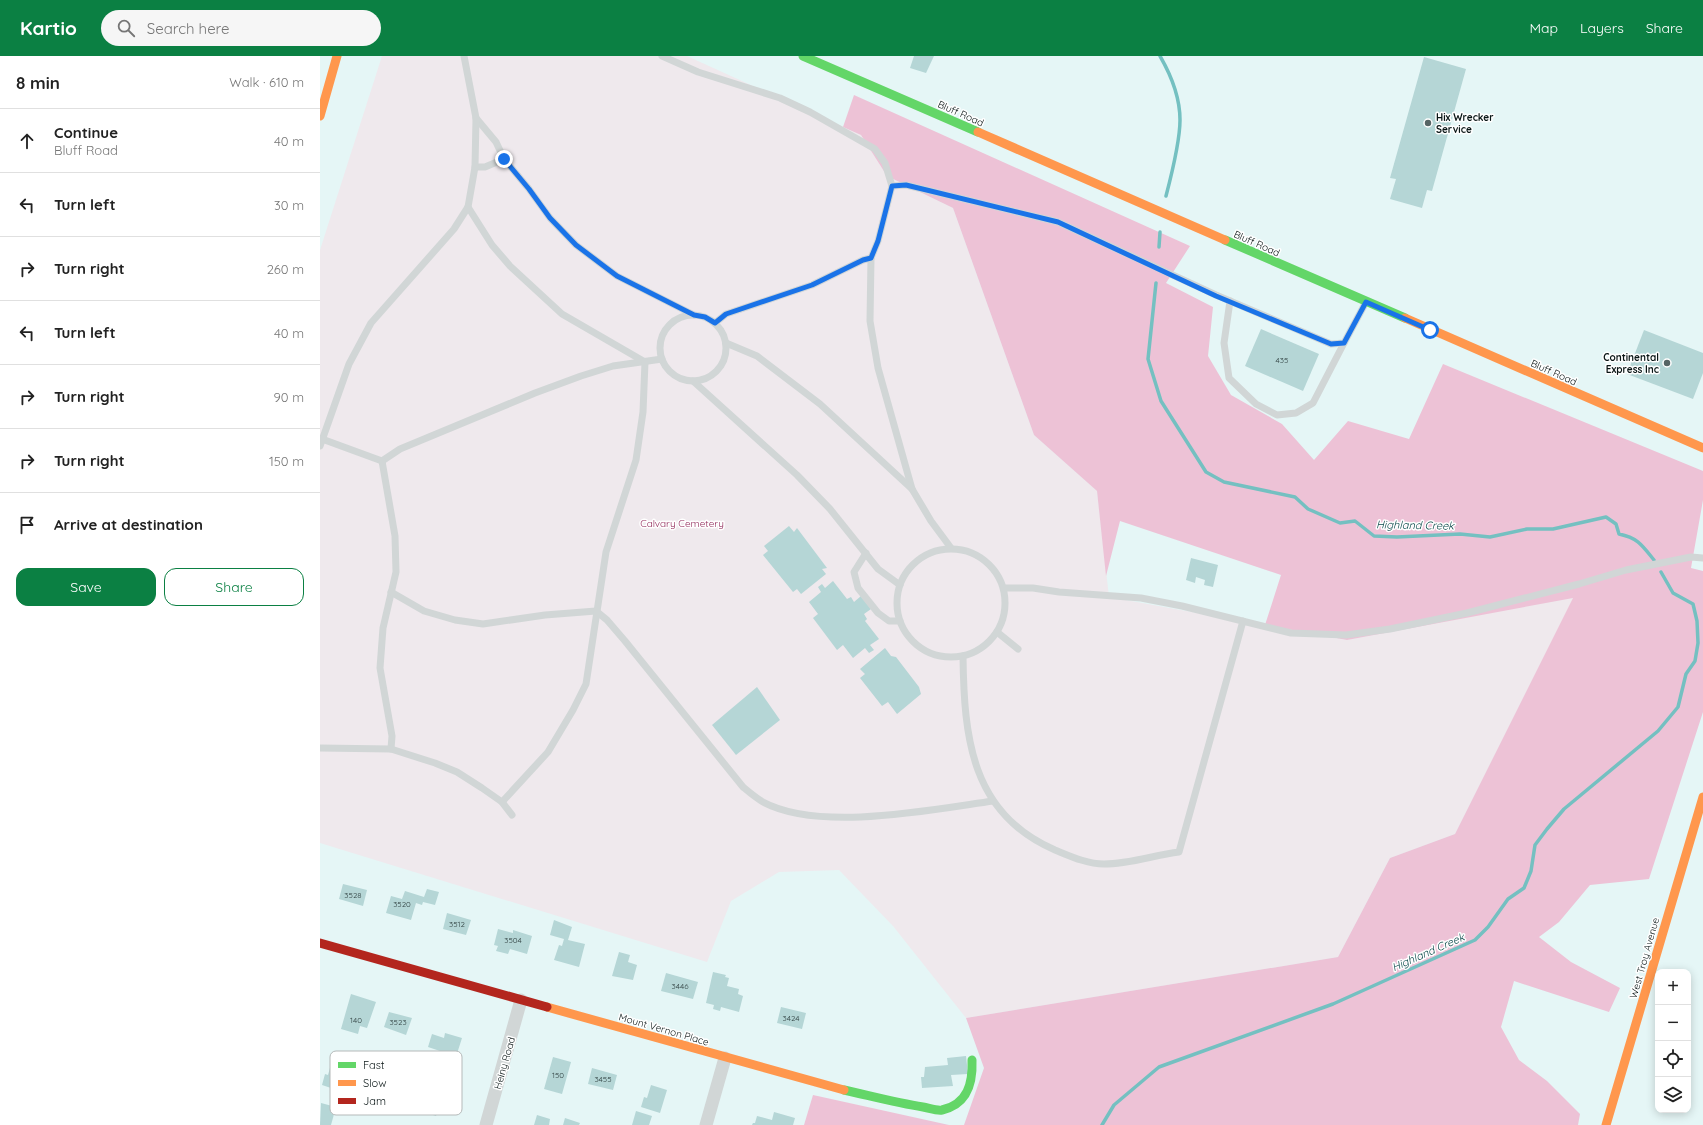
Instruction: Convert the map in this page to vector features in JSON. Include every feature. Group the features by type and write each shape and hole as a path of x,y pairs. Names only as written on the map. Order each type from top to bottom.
{"main road":[{"path":"320,116 337,56"},
{"name":"Bluff Road","path":"804,56 1703,448"},
{"name":"West Troy Avenue","path":"1606,1125 1703,797"},
{"name":"Mount Vernon Place","path":"320,943 826,1086 910,1105 941,1110 958,1103 966,1096 972,1076 972,1060"}],"street":[{"name":"Heiny Road","path":"486,1125 521,1000"},
{"path":"706,1125 725,1058"}],"lane":[{"path":"320,446 349,364 371,323 454,229 468,207 475,167 476,118 464,56"},
{"path":"662,56 698,72 780,98 810,112 875,149 885,163 892,186 878,241 871,258 870,321 872,337 878,368 912,489 931,521 951,548"},
{"path":"476,118 496,142 504,159 529,189 550,218 576,245 617,276 694,315 705,317 715,323 722,332 726,343 725,358 717,372 709,378 693,382"},
{"path":"475,167 485,167 504,159"},
{"path":"892,186 906,185 1058,222 1230,301 1331,344 1344,343"},
{"path":"468,207 496,251 562,314 646,362"},
{"path":"715,323 726,314 812,285 863,260 871,258"},
{"path":"1230,301 1224,342 1229,378 1256,404 1277,416 1296,413 1313,403 1366,302"},
{"path":"694,315 682,317 672,322 664,331 660,342 662,359 670,372 678,378 693,382 798,475 830,509 878,569 900,585"},
{"path":"726,343 757,356 814,400 912,489"},
{"path":"382,461 400,449 535,393 613,366 662,359"},
{"path":"502,802 548,752 586,684 606,552 636,460 643,412 646,362"},
{"path":"322,439 382,461"},
{"path":"382,461 395,536 396,572 383,628 380,668 392,736 391,749"},
{"path":"951,548 968,551 984,559 996,572 1004,588 1006,604 1003,618 997,632 988,643 976,651 963,656 948,657 932,654 918,646 907,635 900,620 897,609 897,597 900,585 910,568 925,555 938,550 951,548"},
{"path":"866,553 854,572 858,588 878,613 889,621 900,620"},
{"path":"1004,588 1033,588 1059,592 1141,598 1182,606 1291,633 1346,636 1390,629 1467,613 1579,584 1626,570 1691,557 1703,558"},
{"path":"391,592 424,611 455,620 483,624 545,615 596,611 607,620 625,641 743,787 763,802 792,813 814,816 858,816 908,813 993,801"},
{"path":"963,656 964,694 968,738 981,778 993,801 1014,826 1041,844 1079,860 1103,864 1133,862 1158,855 1179,852 1243,621"},
{"path":"997,632 1018,649"},
{"path":"320,748 391,749 435,763 457,772 502,802 512,815"}],"green space":[{"name":"Calvary Cemetery","path":"382,56 687,56 861,135 887,176 953,208 1034,435 1097,491 1109,597 1347,640 1574,597 1455,834 1390,858 1338,957 966,1018 893,926 839,870 779,872 731,901 707,962 320,843 320,250"}],"shaded area":[{"path":"854,95 1190,246 1166,283 1213,307 1208,356 1231,395 1282,424 1314,460 1348,421 1409,439 1443,364 1703,471 1703,500 1691,568 1703,571 1703,712 1649,879 1590,885 1559,922 1539,937 1571,962 1620,988 1609,1012 1514,981 1501,1027 1519,1060 1547,1081 1580,1114 1578,1125 964,1125 984,1068 966,1018 1338,957 1390,858 1455,834 1573,598 1347,640 1265,625 1281,575 1120,521 1106,576 1097,491 1034,435 953,208 887,176 861,135 843,127"},
{"path":"813,1095 949,1125 804,1125"}],"building":[{"path":"914,56 934,56 926,73 910,68"},
{"name":"Hix Wrecker Service","path":"1424,57 1466,69 1432,191 1427,190 1422,208 1390,199 1396,179 1390,178"},
{"path":"1261,329 1319,354 1303,391 1245,366"},
{"name":"Continental Express Inc","path":"1644,330 1703,353 1703,373 1693,399 1627,374"},
{"path":"789,526 794,532 797,528 827,568 822,569 826,574 801,594 797,589 793,592 763,555 768,551 764,546"},
{"path":"1191,558 1218,565 1213,587 1204,585 1205,580 1196,577 1195,583 1186,580"},
{"path":"833,581 847,599 851,597 854,602 861,596 871,609 864,614 867,619 865,621 879,639 870,645 874,650 869,653 865,648 853,658 843,645 837,650 813,618 818,614 809,602 821,592 818,587 822,584 825,588"},
{"path":"885,648 891,656 896,657 919,687 921,694 897,714 888,702 882,706 860,678 865,674 860,669"},
{"path":"757,687 780,720 736,755 712,725"},
{"path":"343,884 367,890 363,906 339,899"},
{"path":"427,889 439,892 435,905 423,902 422,905 416,903 411,920 386,913 391,896 402,899 405,891 424,897"},
{"path":"447,913 471,920 466,935 443,929"},
{"path":"554,920 572,927 568,940 585,944 579,967 554,960 559,945 562,946 564,939 550,935"},
{"path":"498,929 513,933 513,930 532,936 527,954 510,949 508,954 496,951 498,946 494,945"},
{"path":"619,952 630,955 628,962 637,965 633,980 612,976"},
{"path":"713,972 726,975 725,977 729,978 727,986 739,989 738,994 743,996 739,1012 721,1007 720,1011 713,1009 714,1005 706,1003"},
{"path":"666,973 698,982 693,999 661,991"},
{"path":"351,994 376,1002 367,1028 360,1026 358,1034 341,1029"},
{"path":"781,1007 806,1013 802,1029 777,1023"},
{"path":"389,1012 412,1018 406,1035 384,1027"},
{"path":"445,1033 462,1038 458,1051 440,1051 428,1047 432,1034 444,1038"},
{"path":"966,1056 968,1074 951,1075 953,1086 922,1088 921,1077 924,1077 925,1067 948,1065 947,1058"},
{"path":"553,1057 571,1062 562,1094 544,1089"},
{"path":"330,1068 330,1088 322,1085 325,1074 328,1075"},
{"path":"592,1068 617,1075 613,1090 588,1084"},
{"path":"651,1085 667,1090 660,1113 641,1107 644,1097 647,1098"},
{"path":"321,1103 330,1105 330,1115 334,1115 331,1125 320,1125"},
{"path":"636,1111 652,1116 649,1125 632,1125"},
{"path":"774,1112 795,1118 793,1125 752,1125 755,1123 757,1116 772,1120"},
{"path":"537,1115 550,1119 549,1125 534,1125"},
{"path":"565,1118 580,1123 579,1125 563,1125"}],"waterway":[{"name":"Highland Creek","path":"1160,56 1174,87 1180,112 1180,129 1177,148 1166,196"},
{"name":"Highland Creek","path":"1159,247 1160,232"},
{"name":"Highland Creek","path":"1156,283 1148,359 1161,401 1206,472 1224,482 1295,497 1308,509 1340,523 1355,521 1374,536 1397,537 1460,534 1490,537 1527,529 1553,529 1606,517 1616,524 1619,534 1635,540 1654,560"},
{"name":"Highland Creek","path":"1102,1125 1114,1105 1159,1067 1333,1004 1475,940 1488,927 1508,899 1524,888 1531,871 1535,845 1564,809 1658,731 1678,707 1686,674 1695,661 1698,643 1697,621 1693,604 1673,593 1661,572"}],"traffic: fast":[{"path":"803,56 978,132"},
{"path":"1225,240 1405,318"},
{"path":"844,1090 903,1104 942,1110 951,1107 963,1098 970,1084 972,1060"}],"traffic: slow":[{"path":"320,116 337,56"},
{"path":"978,132 1225,240"},
{"path":"1405,318 1703,448"},
{"path":"1606,1125 1703,797"},
{"path":"547,1007 844,1090"}],"traffic: jam":[{"path":"320,943 547,1007"}],"place":[{"name":"Hix Wrecker Service","path":"1428,123"},
{"name":"Continental Express Inc","path":"1667,363"}],"route":[{"path":"504,159 529,189 550,218 576,245 617,276 694,315 705,317 715,323 726,314 812,285 863,260 871,258 878,241 892,186 906,185 1058,222 1216,296 1331,344 1344,343 1366,302 1430,330"}]}
